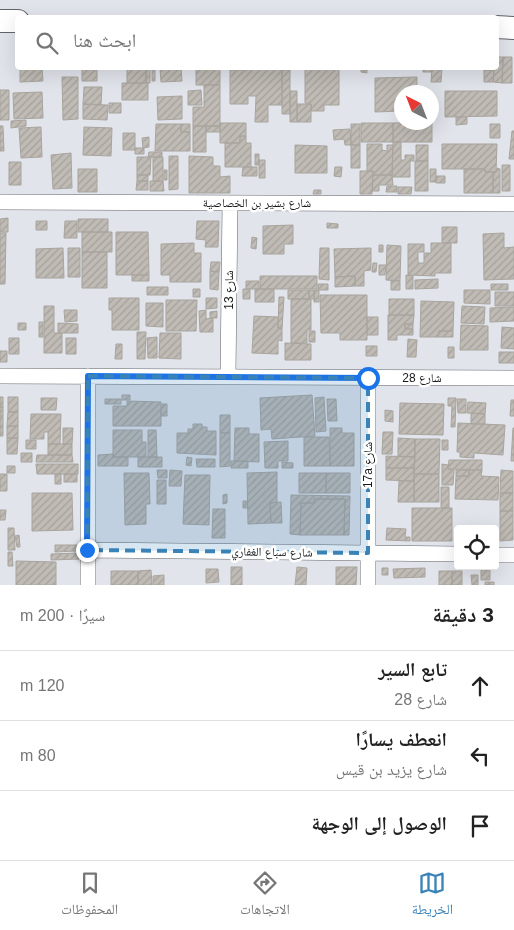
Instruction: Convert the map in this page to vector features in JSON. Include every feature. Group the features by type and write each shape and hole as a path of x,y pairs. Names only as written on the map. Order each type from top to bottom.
{"main road":[{"path":"0,21 15,21"},
{"path":"499,28 514,28"}],"street":[{"name":"شارع بشير بن الخصاصية","path":"0,202 514,204"},
{"name":"شارع 13","path":"228,376 230,203"},
{"name":"شارع 28","path":"0,376 514,378"},
{"path":"88,376 88,585"},
{"name":"17a شارع","path":"368,378 368,585"},
{"name":"شارع سباع الغفاري","path":"87,550 454,554"},
{"path":"499,555 514,555"}],"highlighted area":[{"path":"88,376 368,378 368,553 87,550"}],"building":[{"path":"499,57 503,57 502,83 493,82 494,70 499,70"},
{"path":"503,57 512,57 512,83 502,83"},
{"path":"20,70 42,70 43,81 20,82"},
{"path":"82,70 97,70 97,81 82,81"},
{"path":"127,70 146,70 146,83 127,83"},
{"path":"146,70 150,70 150,83 146,83"},
{"path":"152,70 155,70 155,81 152,81"},
{"path":"160,70 181,70 182,81 161,82"},
{"path":"196,70 220,70 220,85 196,85"},
{"path":"230,70 282,70 282,105 268,105 268,122 255,122 256,96 248,96 248,104 230,104"},
{"path":"282,70 290,70 290,114 282,114"},
{"path":"305,70 339,70 339,105 324,105 324,111 311,111 311,104 305,103"},
{"path":"423,70 432,70 432,72 423,72"},
{"path":"432,70 442,70 441,82 431,82"},
{"path":"484,70 494,70 493,82 484,82"},
{"path":"62,77 78,77 78,119 63,120"},
{"path":"417,77 417,85 394,85 394,111 375,112 375,78"},
{"path":"122,83 148,83 148,100 122,100"},
{"path":"204,85 220,85 220,126 193,126 193,107 204,107"},
{"path":"84,87 102,87 101,105 83,104"},
{"path":"0,90 9,90 9,120 0,120"},
{"path":"201,90 202,105 188,105 188,91"},
{"path":"290,91 297,91 297,122 290,122"},
{"path":"445,91 497,91 497,116 445,117"},
{"path":"42,92 43,118 14,119 13,93"},
{"path":"182,96 182,119 158,120 157,97"},
{"path":"109,103 121,103 121,113 109,113"},
{"path":"83,104 108,105 107,120 83,119"},
{"path":"297,104 311,104 311,122 297,122"},
{"path":"456,117 467,117 467,124 456,125"},
{"path":"26,120 26,126 11,128 11,121"},
{"path":"220,123 246,123 246,136 240,136 240,143 220,143"},
{"path":"361,123 393,123 393,142 361,142"},
{"path":"393,123 394,130 432,130 432,142 393,142"},
{"path":"156,124 181,124 181,132 190,132 190,151 155,151"},
{"path":"181,124 190,124 190,132 181,132"},
{"path":"351,124 360,124 360,145 351,145"},
{"path":"490,124 500,124 500,138 490,138"},
{"path":"0,126 3,126 4,151 0,151"},
{"path":"193,126 206,126 206,152 193,152"},
{"path":"206,126 220,126 220,132 206,132"},
{"path":"41,127 42,157 21,158 19,128"},
{"path":"84,127 112,128 111,156 83,155"},
{"path":"350,129 351,145 345,145 344,139 334,140 333,130"},
{"path":"512,131 514,131 514,159 509,159"},
{"path":"123,133 135,133 135,150 123,150"},
{"path":"240,136 246,136 246,143 251,143 251,167 225,167 225,143 240,143"},
{"path":"149,137 149,147 143,148 142,138"},
{"path":"393,142 401,142 401,160 405,160 405,155 414,155 414,161 410,161 410,177 392,177"},
{"path":"367,144 382,144 382,150 387,151 387,145 393,145 392,175 373,175 373,171 367,171"},
{"path":"442,144 497,144 496,172 485,172 485,169 442,169"},
{"path":"295,145 327,146 327,173 295,173"},
{"path":"351,145 360,145 360,168 351,168"},
{"path":"416,145 428,145 428,161 416,161"},
{"path":"135,148 144,148 144,154 135,154"},
{"path":"149,152 162,152 162,157 148,157"},
{"path":"71,153 72,188 53,189 51,155"},
{"path":"255,154 259,154 259,165 255,165"},
{"path":"169,156 178,156 178,189 169,190"},
{"path":"189,156 213,157 213,166 220,166 220,177 230,176 230,193 189,193"},
{"path":"137,157 151,157 150,175 137,175"},
{"path":"153,157 163,157 163,181 153,181"},
{"path":"259,160 265,160 265,178 259,178"},
{"path":"415,161 428,161 428,191 415,191"},
{"path":"9,162 21,162 21,185 9,185"},
{"path":"502,165 510,165 510,191 502,191"},
{"path":"243,167 257,167 257,176 242,176"},
{"path":"335,167 342,167 341,177 334,176"},
{"path":"497,168 500,169 500,193 493,193 493,172 496,172"},
{"path":"78,169 97,169 97,192 78,192"},
{"path":"430,169 436,169 436,182 430,182"},
{"path":"464,169 485,169 485,172 493,172 493,193 464,193"},
{"path":"164,170 167,170 167,180 164,180"},
{"path":"360,171 373,171 372,194 360,194"},
{"path":"137,175 148,175 148,181 137,181"},
{"path":"373,175 392,175 393,185 379,185 379,191 372,191"},
{"path":"436,176 445,176 445,183 436,183"},
{"path":"137,181 148,181 148,190 136,190"},
{"path":"150,181 163,181 164,191 150,191"},
{"path":"387,186 397,186 397,192 386,192"},
{"path":"398,187 412,187 411,194 398,194"},
{"path":"314,190 321,190 321,194 313,194"},
{"path":"8,218 8,232 0,232 0,219"},
{"path":"78,219 108,219 108,232 78,232"},
{"path":"36,221 47,221 47,230 36,230"},
{"path":"65,221 77,221 77,238 64,238"},
{"path":"197,221 219,221 218,247 205,247 206,240 196,239"},
{"path":"327,223 338,224 338,228 327,228"},
{"path":"293,225 293,244 284,244 284,254 263,254 263,226"},
{"path":"442,227 457,227 457,243 442,243"},
{"path":"82,232 112,232 112,252 82,252"},
{"path":"116,232 148,232 149,275 116,275"},
{"path":"0,233 6,233 5,284 0,284"},
{"path":"504,233 504,248 514,247 514,279 484,280 483,234"},
{"path":"252,237 257,238 256,249 251,248"},
{"path":"194,243 194,253 201,253 201,282 170,282 170,275 161,275 161,244"},
{"path":"431,243 451,243 451,273 435,273 435,276 408,275 408,244 424,244 424,252 418,252 418,263 424,263 424,253 431,253"},
{"path":"379,245 383,245 383,252 379,252"},
{"path":"387,245 401,246 400,281 386,280"},
{"path":"63,248 64,278 36,278 36,249"},
{"path":"68,248 80,248 80,277 68,277"},
{"path":"320,248 329,248 329,280 319,279"},
{"path":"371,248 371,270 364,271 364,286 355,286 355,276 335,277 334,249"},
{"path":"82,252 107,252 107,288 82,288"},
{"path":"211,262 220,262 219,272 210,271"},
{"path":"373,263 377,263 376,272 372,272"},
{"path":"379,265 386,265 385,275 379,275"},
{"path":"210,271 219,272 218,290 210,289"},
{"path":"132,275 149,275 149,281 132,281"},
{"path":"406,275 413,276 413,289 406,289"},
{"path":"260,276 317,276 317,289 260,289"},
{"path":"355,276 355,286 335,287 335,277"},
{"path":"438,279 438,288 415,289 415,280"},
{"path":"391,280 400,281 400,290 391,290"},
{"path":"246,281 259,281 259,289 246,289"},
{"path":"318,284 328,284 328,290 318,290"},
{"path":"491,284 508,284 508,290 491,290"},
{"path":"147,287 168,287 168,295 147,295"},
{"path":"193,289 200,289 200,297 193,297"},
{"path":"243,289 250,289 250,299 243,299"},
{"path":"255,289 274,289 274,302 255,302"},
{"path":"288,290 309,290 309,299 288,299"},
{"path":"309,290 314,290 314,299 309,299"},
{"path":"314,290 319,290 319,302 314,302"},
{"path":"464,290 490,290 490,304 464,303"},
{"path":"495,292 514,292 514,306 495,306"},
{"path":"320,295 367,295 367,340 340,340 340,333 321,333"},
{"path":"279,297 284,297 282,329 278,328"},
{"path":"109,298 139,298 139,330 112,330 112,310 109,310"},
{"path":"206,298 217,298 217,308 206,309"},
{"path":"291,299 311,299 311,330 307,330 307,343 291,343"},
{"path":"389,299 414,299 414,315 389,315"},
{"path":"166,300 197,300 196,331 166,331"},
{"path":"421,301 454,302 453,331 439,331 438,337 420,337"},
{"path":"146,303 163,303 163,327 146,326"},
{"path":"44,306 54,306 54,333 62,333 62,353 44,353"},
{"path":"462,306 485,307 484,324 461,323"},
{"path":"514,307 514,321 490,322 490,308"},
{"path":"64,310 77,310 77,321 65,322"},
{"path":"206,310 206,319 213,318 213,332 200,332 199,311"},
{"path":"217,311 217,318 210,318 210,312"},
{"path":"388,315 414,315 413,324 405,324 405,329 413,329 413,335 397,335 397,340 388,340"},
{"path":"254,316 278,317 278,328 282,329 282,341 278,340 278,354 252,353"},
{"path":"367,317 378,317 378,335 367,335"},
{"path":"39,322 43,322 43,337 39,337"},
{"path":"18,323 26,323 26,330 18,330"},
{"path":"58,323 78,324 78,333 58,333"},
{"path":"405,324 413,324 413,329 405,329"},
{"path":"461,325 488,326 488,350 460,350"},
{"path":"502,327 514,328 514,349 501,348"},
{"path":"309,331 315,331 315,342 309,342"},
{"path":"439,331 453,331 453,337 438,337"},
{"path":"137,332 146,332 145,359 137,359"},
{"path":"160,333 181,333 181,359 159,358"},
{"path":"157,337 157,358 148,358 147,338"},
{"path":"9,338 19,338 19,354 9,354"},
{"path":"66,338 76,338 76,354 66,354"},
{"path":"408,339 417,340 416,357 407,357"},
{"path":"285,343 311,344 311,360 285,360"},
{"path":"116,344 122,344 122,359 115,359"},
{"path":"366,346 377,346 377,356 366,356"},
{"path":"448,347 454,347 454,358 448,358"},
{"path":"0,351 7,351 7,362 0,362"},
{"path":"499,352 514,352 514,363 499,363"},
{"path":"122,395 130,395 130,400 122,400"},
{"path":"312,395 315,436 272,439 271,429 261,430 260,398"},
{"path":"0,397 3,397 3,407 0,407"},
{"path":"8,397 18,397 18,412 8,412"},
{"path":"324,397 326,431 316,432 315,398"},
{"path":"41,398 57,398 56,410 41,410"},
{"path":"448,398 456,398 455,427 451,427 452,406 448,406"},
{"path":"105,399 121,399 121,404 105,404"},
{"path":"327,399 336,399 337,421 328,421"},
{"path":"457,399 466,399 466,413 458,413"},
{"path":"511,400 514,400 514,416 510,416"},
{"path":"127,401 161,402 161,426 113,426 113,406 127,406"},
{"path":"468,402 486,403 485,414 467,413"},
{"path":"400,403 444,404 443,435 399,434"},
{"path":"162,404 167,404 167,416 161,416"},
{"path":"0,407 3,407 3,416 0,416"},
{"path":"385,410 393,411 393,422 385,421"},
{"path":"8,412 18,412 18,426 7,426"},
{"path":"471,413 485,414 485,424 471,424"},
{"path":"31,414 61,414 60,444 48,444 48,432 44,432 44,439 30,439"},
{"path":"220,415 230,415 230,433 220,433"},
{"path":"0,416 3,416 3,427 0,427"},
{"path":"458,423 505,425 503,455 474,453 474,458 460,457 460,452 457,452"},
{"path":"193,424 202,424 202,427 207,427 207,431 216,431 216,455 177,453 177,433 188,433 188,429 193,429"},
{"path":"7,426 18,426 18,438 7,438"},
{"path":"0,427 3,427 3,436 0,436"},
{"path":"63,428 73,428 72,444 63,444"},
{"path":"235,428 249,428 249,434 259,434 259,462 234,461"},
{"path":"330,428 342,428 342,433 354,433 354,466 330,466"},
{"path":"513,428 514,461 511,461"},
{"path":"113,430 142,430 142,442 146,442 146,457 113,457"},
{"path":"148,430 156,430 157,457 148,457"},
{"path":"383,432 393,432 392,454 382,454"},
{"path":"220,433 230,433 230,466 220,467"},
{"path":"304,437 329,437 330,466 304,466"},
{"path":"7,438 18,438 17,454 7,454"},
{"path":"398,438 415,439 415,457 398,456"},
{"path":"415,439 440,439 439,474 414,474"},
{"path":"26,440 36,440 36,449 26,449"},
{"path":"442,440 448,440 448,450 442,450"},
{"path":"288,441 288,461 278,461 278,468 265,468 264,442"},
{"path":"48,444 72,444 72,455 48,455"},
{"path":"21,453 32,453 32,462 21,462"},
{"path":"113,454 113,457 128,457 128,466 98,466 98,455"},
{"path":"37,455 72,455 73,462 36,462"},
{"path":"386,456 415,457 414,468 386,468"},
{"path":"138,457 162,457 162,467 138,467"},
{"path":"187,457 192,458 191,466 186,465"},
{"path":"196,459 215,459 215,467 197,467"},
{"path":"449,460 482,460 482,470 448,469"},
{"path":"231,461 248,461 248,468 231,468"},
{"path":"282,462 293,463 293,468 282,468"},
{"path":"36,464 78,464 78,474 37,474"},
{"path":"442,464 448,465 448,469 454,470 453,485 442,485"},
{"path":"7,466 15,466 15,473 7,473"},
{"path":"386,468 414,468 414,481 386,480"},
{"path":"157,470 167,470 167,478 158,478"},
{"path":"170,470 182,471 181,486 169,486"},
{"path":"456,470 469,470 469,476 456,476"},
{"path":"469,470 482,470 481,476 499,477 498,500 455,499 456,476 469,476"},
{"path":"501,470 513,471 513,493 500,493"},
{"path":"277,472 277,502 270,503 271,523 248,524 247,473"},
{"path":"124,473 149,473 150,504 146,504 146,524 125,525"},
{"path":"299,473 326,473 326,493 299,493"},
{"path":"326,473 350,473 350,493 326,493"},
{"path":"0,474 7,474 7,491 0,491"},
{"path":"55,474 61,474 61,484 55,484"},
{"path":"64,474 77,474 77,482 64,482"},
{"path":"414,474 439,474 439,502 414,502"},
{"path":"185,475 210,475 209,525 183,524"},
{"path":"157,480 166,480 166,504 157,504"},
{"path":"399,481 414,481 414,502 398,502"},
{"path":"441,487 449,487 449,508 441,508"},
{"path":"32,493 72,493 73,530 32,531"},
{"path":"500,493 513,493 513,511 500,511"},
{"path":"227,494 227,503 223,504 223,495"},
{"path":"291,495 350,496 349,535 344,535 345,499 314,499 314,503 301,503 300,535 290,534"},
{"path":"314,499 345,499 344,535 300,535 301,503 314,503"},
{"path":"243,501 247,501 248,508 243,508"},
{"path":"281,502 282,523 271,523 270,503"},
{"path":"412,508 452,508 452,541 412,541"},
{"path":"213,509 225,509 225,538 212,538"},
{"path":"0,510 6,510 5,520 0,520"},
{"path":"500,511 513,511 513,540 500,541"},
{"path":"8,528 14,528 15,550 8,550"},
{"path":"387,528 406,529 405,537 410,537 410,541 386,540"},
{"path":"19,535 20,547 17,547 15,536"},
{"path":"55,545 77,545 77,551 55,552"},
{"path":"8,552 12,552 13,566 8,566"},
{"path":"79,553 79,559 51,560 51,554"},
{"path":"16,561 56,562 56,585 16,585"},
{"path":"231,567 242,567 242,585 231,585"},
{"path":"297,567 307,568 306,585 295,585"},
{"path":"336,567 357,567 356,585 336,585"},
{"path":"382,568 388,568 388,575 382,575"},
{"path":"425,568 425,577 394,578 393,569"},
{"path":"206,569 218,569 219,582 206,583"},
{"path":"151,570 152,585 138,585 138,571"},
{"path":"481,570 490,570 490,580 481,580"},
{"path":"111,571 138,571 138,585 111,585"},
{"path":"439,571 452,571 452,585 439,585"},
{"path":"452,571 462,571 462,585 452,585"},
{"path":"164,575 164,585 153,585 153,576"},
{"path":"471,575 478,575 478,585 472,585"},
{"path":"485,582 494,582 494,585 485,585"}],"route":[{"path":"87,550 88,376 368,378"}]}
